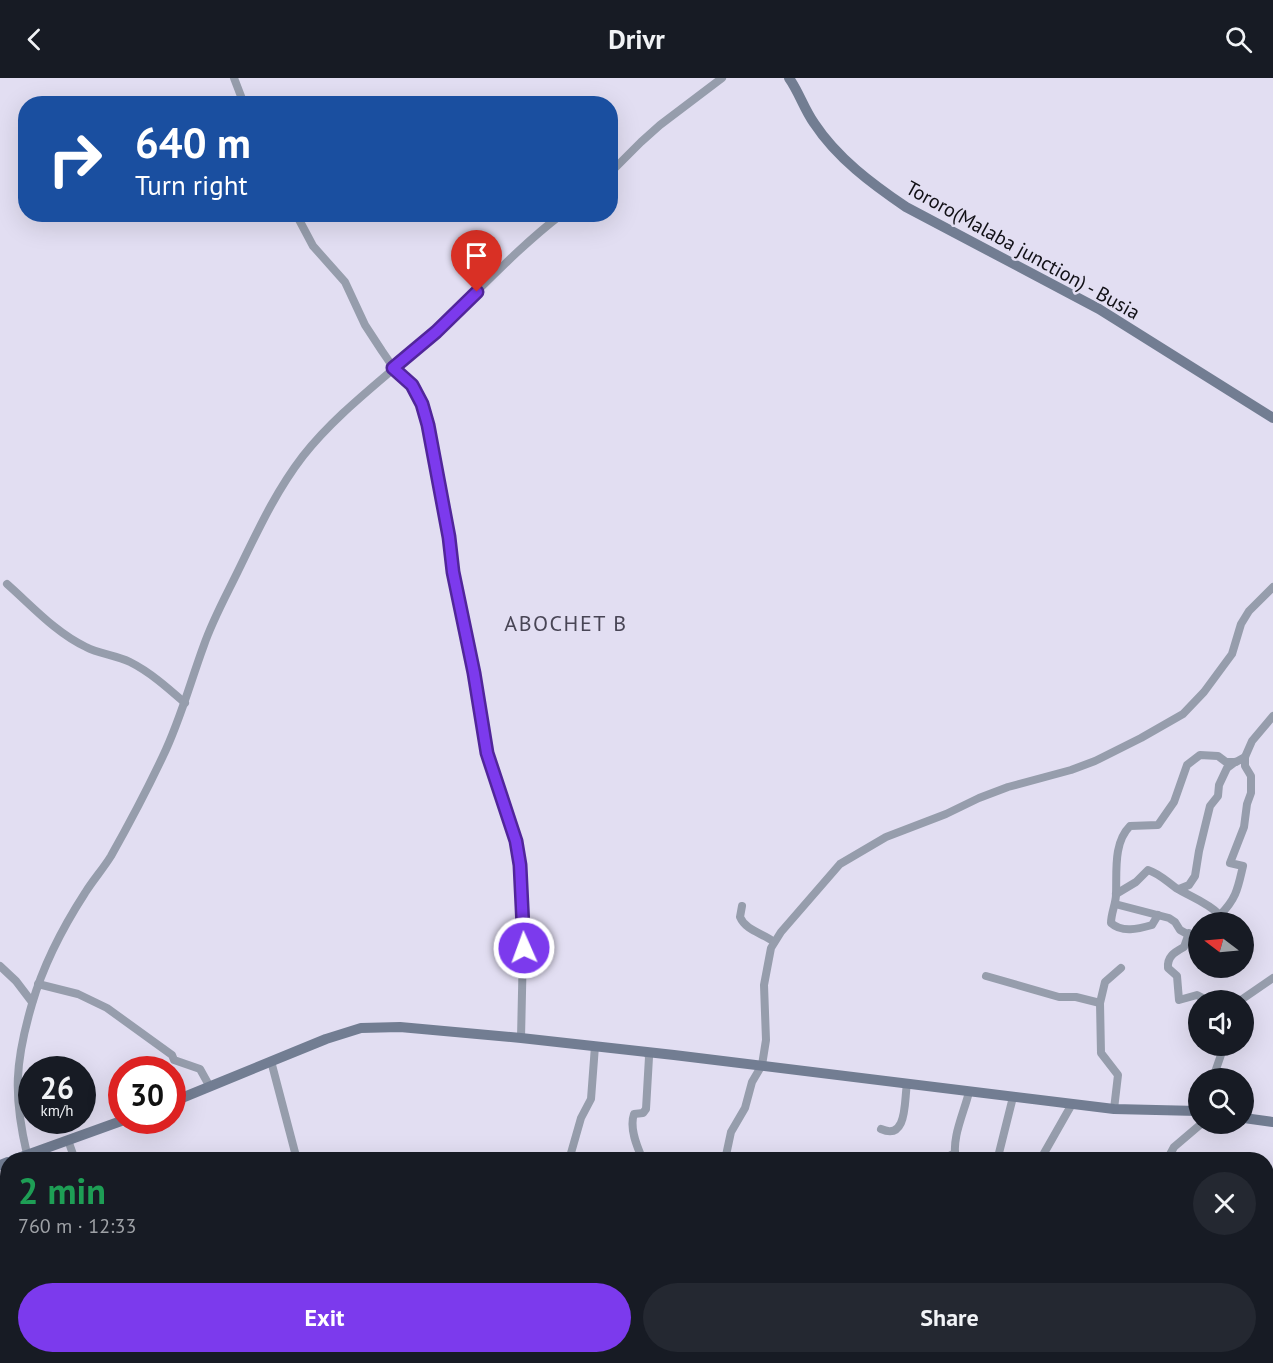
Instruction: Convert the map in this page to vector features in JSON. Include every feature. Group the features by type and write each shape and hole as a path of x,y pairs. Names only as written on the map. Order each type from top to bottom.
{"main road":[{"name":"Tororo(Malaba junction) - Busia","path":"789,78 813,122 834,148 865,178 888,195 906,207 1100,309 1273,418"},
{"path":"186,1096 326,1039 361,1028 400,1027 762,1065 1114,1110 1188,1107"},
{"path":"1254,1119 1273,1122"},
{"path":"33,1152 108,1126"}],"street":[{"path":"234,78 241,96"},
{"path":"618,165 647,136 722,78"},
{"path":"300,222 314,246 345,282 365,326 393,368 412,385 422,404 428,425 487,753 516,841 520,865 523,934 522,1038"},
{"path":"27,1152 19,1119 17,1079 23,1037 38,984 79,903 110,858 163,757 216,617 289,474 332,424 436,332 552,222"},
{"path":"7,584 46,620 86,648 130,662 160,681 185,703"},
{"path":"727,1152 731,1132 745,1108 752,1082 762,1065 766,1040 764,985 771,948 840,864 896,833 1008,787 1095,761 1184,714 1204,692 1232,654 1241,624 1249,610 1273,587"},
{"path":"1116,894 1136,882 1148,870 1160,874 1179,889 1212,906 1220,915 1236,897 1243,866 1230,863 1244,827 1251,793 1251,776 1245,766 1245,757 1252,741 1273,716"},
{"path":"1158,915 1152,925 1129,930 1116,927 1110,920 1115,904 1117,864 1122,834 1130,826 1158,825 1174,802 1187,765 1200,754 1218,756 1226,762 1236,762"},
{"path":"1179,889 1189,885 1195,876 1198,851 1210,806 1218,796 1219,785 1227,768 1245,757"},
{"path":"1115,904 1169,918 1180,930 1188,933"},
{"path":"742,906 740,917 744,926 768,936 774,942"},
{"path":"1188,936 1184,947 1172,954 1168,968 1177,976 1179,1000 1188,998"},
{"path":"0,966 16,981 32,1002"},
{"path":"1114,1110 1118,1075 1101,1053 1100,1003 1105,982 1121,968"},
{"path":"986,976 1059,998 1076,997 1100,1003"},
{"path":"1254,991 1273,978"},
{"path":"38,984 78,994 106,1008 172,1055 174,1060 200,1069 210,1087"},
{"path":"571,1152 581,1118 591,1098 595,1046"},
{"path":"640,1152 632,1123 634,1114 643,1113 646,1109 649,1057 646,1052"},
{"path":"270,1061 295,1152"},
{"path":"881,1130 896,1131 902,1124 907,1084"},
{"path":"956,1152 960,1123 969,1092"},
{"path":"999,1152 1013,1097"},
{"path":"1045,1152 1072,1104"},
{"path":"1171,1152 1189,1134"},
{"path":"68,1140 72,1152"}],"district":[{"name":"ABOCHET B","path":"566,623"}],"route":[{"path":"477,292 412,354 393,368 412,385 422,404 428,425 487,753 516,841 522,890 524,948"}]}
